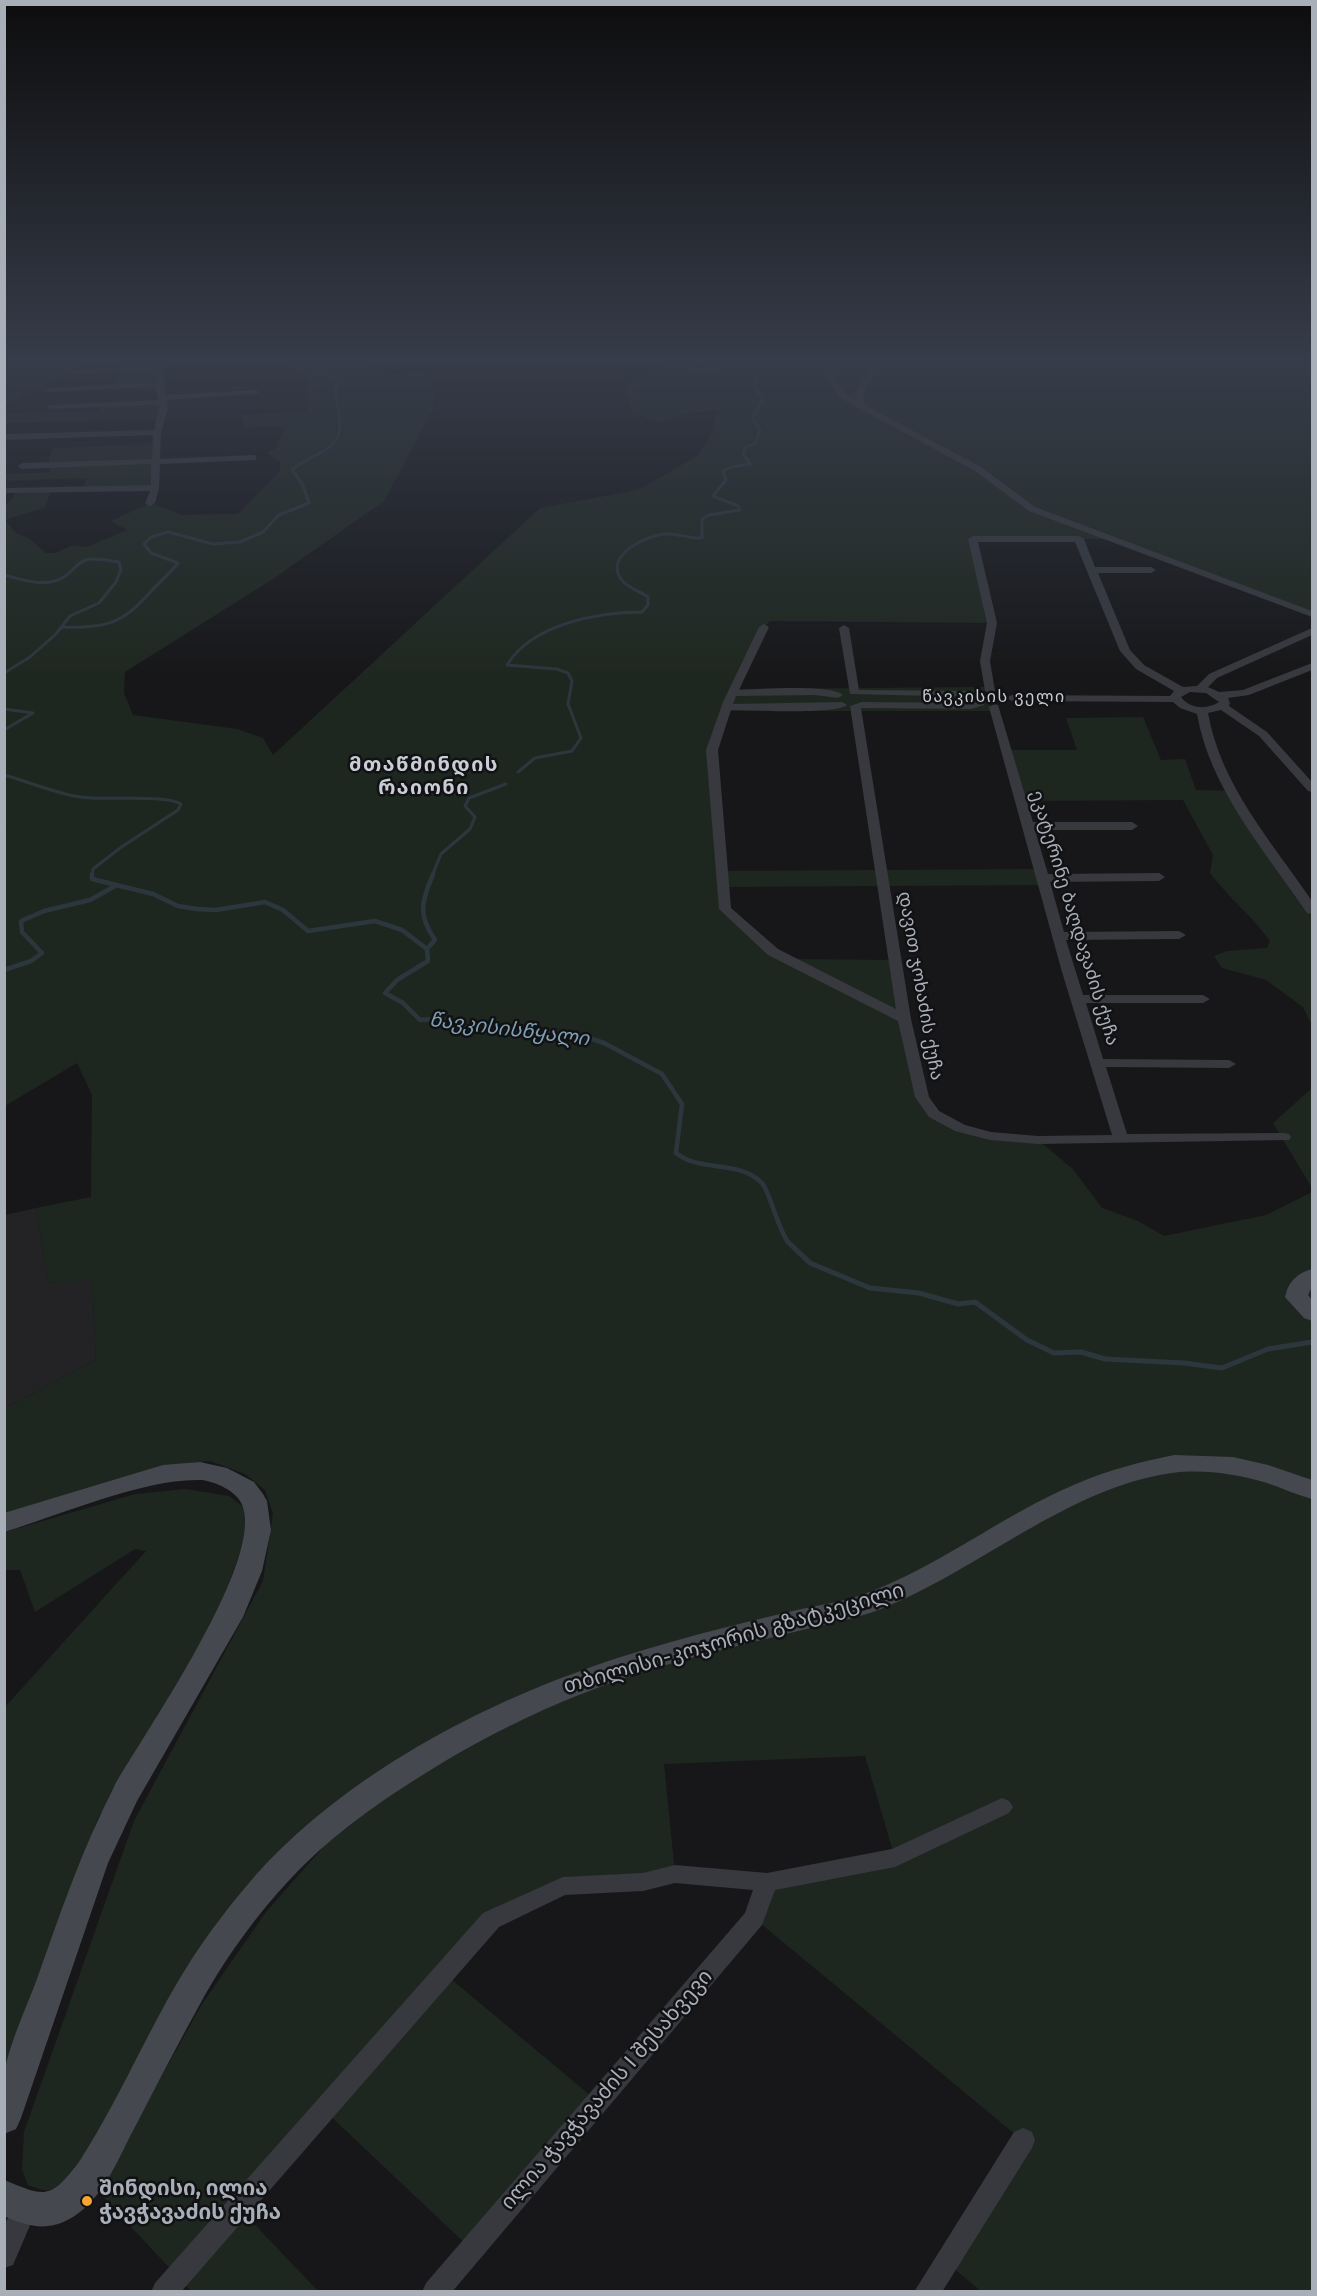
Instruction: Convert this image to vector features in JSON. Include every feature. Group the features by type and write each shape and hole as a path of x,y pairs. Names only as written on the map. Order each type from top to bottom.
{"main road":[{"path":"1312,1276 1298,1287 1296,1297 1312,1313"},
{"name":"თბილისი-კოჯორის გზატკეცილი","path":"15,2203 42,2211 60,2205 82,2186 104,2151 198,1977 232,1928 284,1864 355,1805 387,1782 470,1731 542,1696 611,1670 867,1604 899,1593 1050,1508 1115,1478 1157,1466 1219,1464 1282,1478 1312,1490"},
{"path":"4,1522 163,1474 200,1471 218,1474 245,1489 254,1501 258,1514 258,1530 249,1571 229,1617 125,1795 93,1863 4,2118"}],"street":[{"path":"22,466 60,465"},
{"path":"150,503 155,488 154,465"},
{"path":"971,465 1032,509 1106,539 1312,614"},
{"path":"7,491 155,488"},
{"path":"990,691 985,661 992,622 973,539 1079,539 1125,651 1140,667 1178,695 1185,707 1202,710 1312,666"},
{"path":"1092,570 1151,570"},
{"path":"764,627 727,707 712,750 725,909 773,952 904,1019"},
{"name":"დავით ჯოხაძის ქუჩა","path":"844,628 852,699 904,1019 922,1097 934,1114 960,1128 990,1136 1038,1140 1284,1137"},
{"path":"727,707 852,699 971,706 990,691 1002,692 1012,698 1178,695 1200,689 1213,676 1311,633"},
{"path":"1200,689 1221,701 1263,734 1312,789"},
{"path":"733,693 815,692 852,699"},
{"path":"979,699 994,707 1010,704 1012,698"},
{"name":"ეკატერინე ბაღდავაძის ქუჩა","path":"994,707 1059,936 1121,1139"},
{"path":"1202,710 1214,755 1231,791 1312,910"},
{"path":"1027,826 1132,826"},
{"path":"1042,878 1159,877"},
{"path":"1059,936 1179,935"},
{"path":"1078,999 1203,999"},
{"path":"1099,1063 1229,1064"},
{"path":"164,2292 491,1920 563,1886 643,1882 675,1874 767,1882 895,1858 1002,1807"},
{"name":"ილია ჭავჭავაძის I შესახვევი","path":"435,2292 754,1918 767,1882"},
{"path":"927,2292 1023,2140"},
{"path":"4,2256 15,2203"}],"shaded area":[{"path":"50,465 156,465 155,488 81,490 87,478 5,481 4,474 50,472"},
{"path":"281,465 403,465 384,501 273,579 125,672 124,693 133,715 237,729 263,738 273,755 540,508 638,490 681,465 1312,465 1312,614 1106,539 973,539 992,623 770,621 764,627 736,689 989,687 982,692 995,711 726,711 712,751 722,871 1039,869 1044,885 723,887 725,909 787,959 895,960 922,1097 960,1128 1038,1140 1073,1169 1102,1208 1138,1221 1164,1236 1266,1215 1312,1192 1312,2291 981,2291 946,2262 1022,2140 754,1918 767,1882 895,1858 865,1756 664,1764 675,1874 563,1886 491,1920 445,1974 597,2101 471,2249 324,2110 238,2207 318,2291 191,2291 93,2186 113,2163 202,2004 266,1912 327,1843 475,1718 277,1867 91,2158 70,2180 57,2189 39,2189 28,2185 22,2170 24,2132 134,1821 263,1581 273,1514 265,1490 245,1474 210,1461 163,1466 5,1517 5,1408 96,1360 92,1280 48,1283 36,1208 91,1197 92,1095 77,1063 5,1106 4,828 7,825 4,823 4,504 9,503 17,491 51,490 45,507 5,520 15,532 30,539 46,553 55,553 73,545 87,547 127,530 111,521 150,503 182,515 238,514 279,472"},
{"path":"1143,717 1161,760 1185,759 1196,790 1231,791 1312,910 1312,1026 1303,1007 1266,980 1222,968 1214,956 1227,951 1267,948 1270,941 1210,873 1213,855 1183,800 1020,801 1006,750 1077,750 1066,718"},
{"path":"1312,1088 1312,1188 1273,1123"},
{"path":"36,1208 48,1283 92,1279 96,1360 5,1408 5,1215"},
{"path":"185,1489 229,1496 245,1508 246,1536 218,1613 98,1818 17,2034 5,2073 5,1707 146,1551 135,1549 35,1612 20,1570 5,1570 5,1532 135,1494"}],"waterway":[{"path":"62,627 92,627 115,621 125,616 144,599 178,563 151,553 144,544 151,537 168,532 213,544 240,542 263,532 279,515 309,503 303,485 292,470 298,465"},
{"path":"518,772 535,758 572,751 581,738 568,704 572,681 568,673 557,669 507,665 532,639 549,630 587,618 642,612 648,605 648,597 624,582 617,570 618,562 623,554 639,542 657,535 670,534 702,538 702,519 709,515 740,510 738,506 713,496 726,480 723,471 743,465"},
{"name":"წავკისისწყალი","path":"4,575 34,582 50,582 64,577 83,561 94,559 119,562 121,570 116,582 99,603 70,616 56,634 30,657 4,673"},
{"name":"წავკისისწყალი","path":"4,709 33,713 4,730"},
{"name":"წავკისისწყალი","path":"4,775 80,797 148,798 181,804 178,810 120,848 93,869 92,876"},
{"path":"432,876 441,854 470,829 475,817 465,806 469,798 506,784"},
{"path":"427,949 435,940 429,931 423,908 433,874"},
{"name":"წავკისისწყალი","path":"92,876 92,879 153,894 178,906 197,909 216,910 265,902 283,910 308,931 375,921 402,930 427,949"},
{"path":"4,970 31,961 42,953 22,932 21,921 44,911 90,900 115,886"},
{"name":"წავკისისწყალი","path":"427,949 428,961 397,980 385,993 403,1003 420,1020 436,1019 459,1027 489,1032 580,1035 604,1043 662,1074 682,1104 676,1153 697,1163 742,1171 762,1183 788,1242"},
{"name":"წავკისისწყალი","path":"788,1242 810,1263 870,1288 919,1293 958,1304 975,1302 1027,1340 1054,1353 1081,1352 1105,1359 1184,1363 1222,1368 1268,1349 1312,1342"}],"place":[{"name":"შინდისი, ილია ჭავჭავაძის ქუჩა","path":"87,2201"}],"district":[{"name":"წავკისის ველი","path":"994,698"},
{"name":"მთაწმინდის რაიონი","path":"424,776"}]}
